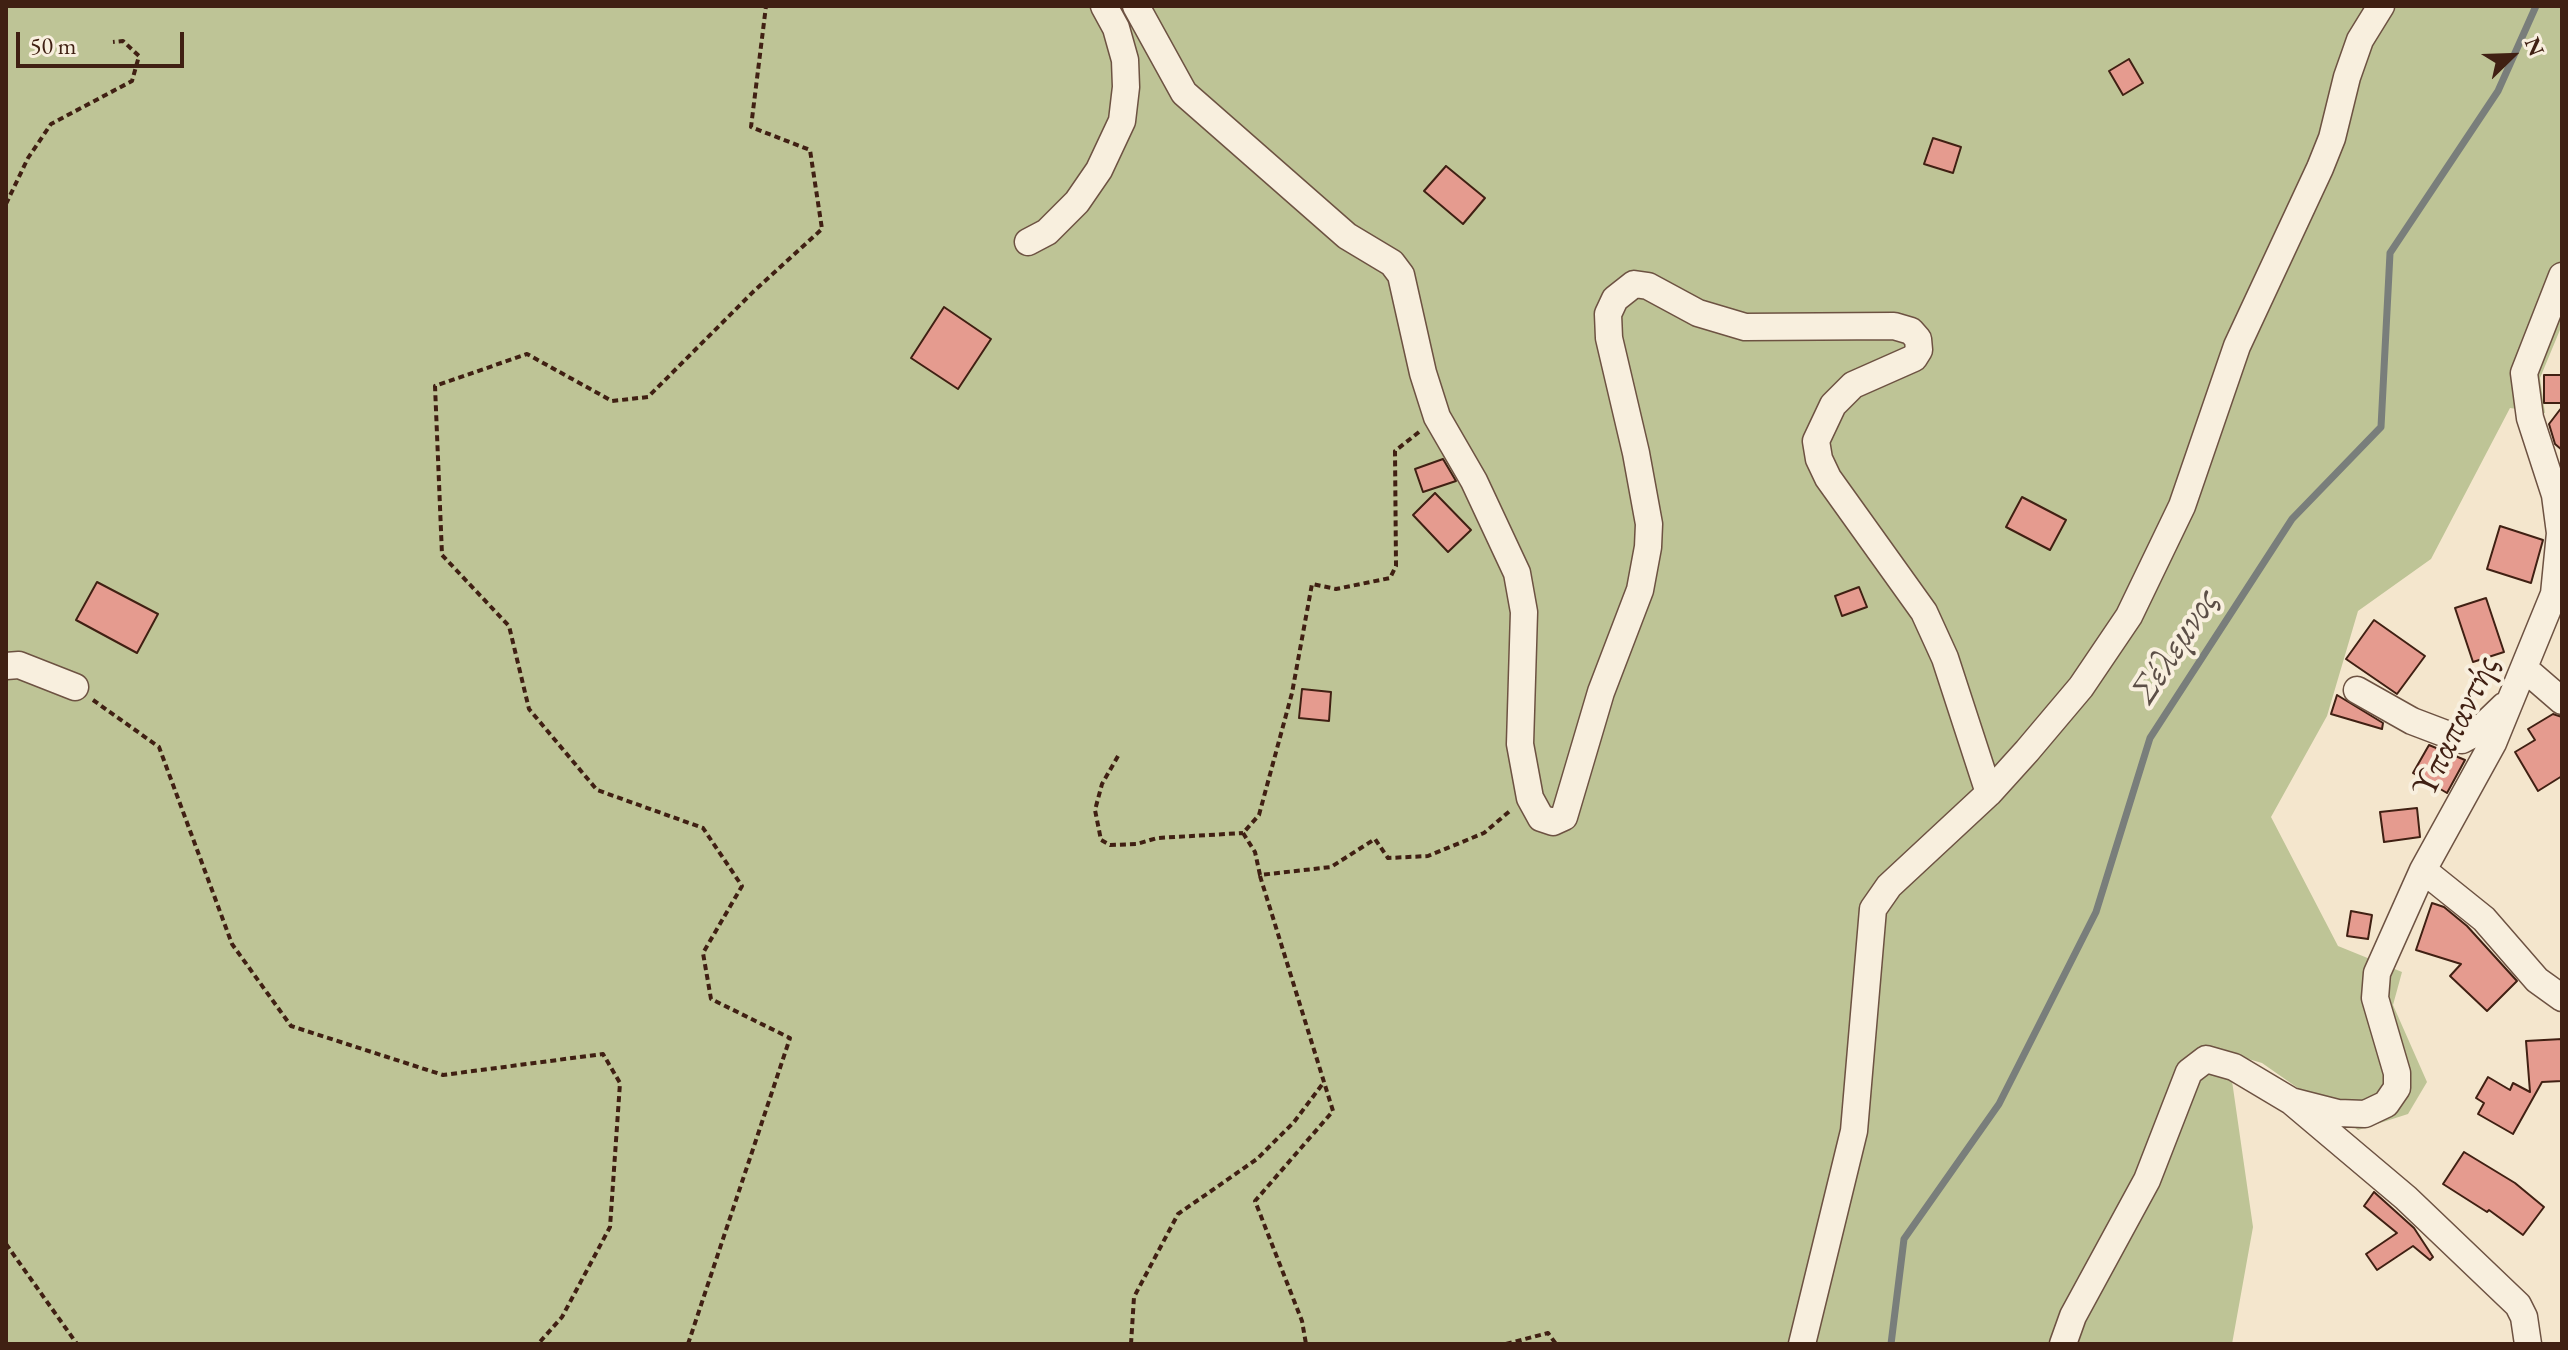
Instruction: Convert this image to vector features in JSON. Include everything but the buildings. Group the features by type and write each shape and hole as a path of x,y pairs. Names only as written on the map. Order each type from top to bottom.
{"street":[{"path":"1028,242 1047,232 1077,202 1099,170 1122,121 1125,60 1116,28 1104,6"},
{"path":"1136,6 1184,93 1347,236 1392,263 1406,286 1411,326 1437,417 1503,538 1519,582 1524,612 1520,744 1530,798 1541,818 1553,822 1564,817 1588,731 1640,590 1649,524 1609,338 1608,314 1615,299 1634,284 1648,286 1698,313 1745,327 1894,326 1911,331 1918,339 1919,350 1914,358 1853,385 1833,405 1822,422 1816,441 1819,459 1828,478 1924,612 1945,658 1989,793"},
{"path":"1802,1344 1854,1131 1873,909 1889,886 1989,793 2081,687 2129,616 2157,564 2203,450 2237,346 2320,168 2332,138 2360,40 2381,6"},
{"name":"Υπαπαντής","path":"2291,1101 2351,1115 2376,1111 2393,1097 2397,1073 2379,1016 2375,984 2400,917 2493,743 2558,595 2560,533 2555,495 2530,418 2524,373 2562,276"},
{"path":"6,666 19,665 75,687"},
{"path":"2525,669 2562,701"},
{"path":"2357,690 2412,721 2462,740 2477,732 2515,695"},
{"path":"2423,870 2484,919 2537,980 2562,998"},
{"path":"2063,1344 2073,1316 2147,1180 2189,1072 2206,1059 2217,1060 2291,1101 2406,1198 2518,1305 2524,1317 2528,1344"}],"path":[{"path":"688,1344 790,1038 711,999 703,953 742,886 703,828 597,790 529,709 509,626 442,555 435,386 527,354 612,401 648,397 754,291 822,229 810,150 751,127 766,6"},
{"path":"6,204 28,158 51,124 132,81 139,56 123,41 113,42"},
{"path":"1118,756 1102,784 1095,810 1101,840 1110,845 1137,844 1157,838 1243,833 1259,815 1292,693 1312,584 1336,589 1390,578 1396,566 1395,451 1437,417"},
{"path":"75,687 159,747 232,944 291,1026 443,1075 603,1054 620,1083 610,1227 562,1317 538,1344"},
{"path":"1260,875 1331,867 1375,839 1388,858 1428,856 1484,833 1503,815 1530,798"},
{"path":"1243,833 1255,852 1333,1111 1255,1201 1302,1321 1306,1344"},
{"path":"1131,1344 1134,1297 1178,1214 1257,1159 1294,1122 1324,1082"},
{"path":"6,1244 77,1344"},
{"path":"1506,1344 1548,1333 1556,1344"}],"green space":[{"path":"6,6 2562,6 2562,325 2540,378 2545,413 2510,408 2431,559 2358,611 2327,716 2271,817 2338,946 2402,972 2393,1005 2427,1082 2408,1114 2358,1130 2262,1063 2228,1053 2253,1227 2232,1344 6,1344"}],"waterway":[{"name":"Σέλεμνος","path":"1891,1344 1904,1239 1999,1104 2096,912 2150,738 2292,519 2381,427 2390,253 2498,91 2536,6"}]}
